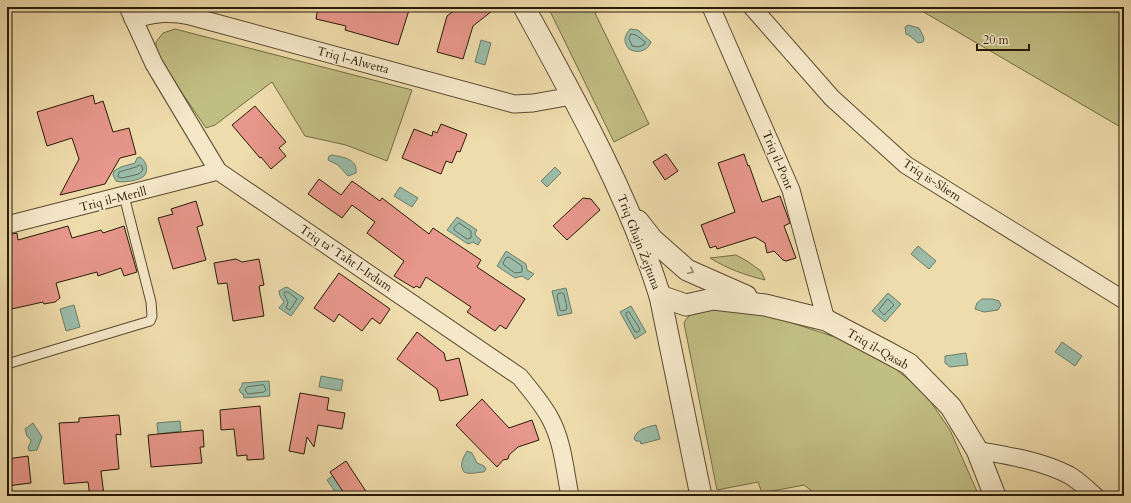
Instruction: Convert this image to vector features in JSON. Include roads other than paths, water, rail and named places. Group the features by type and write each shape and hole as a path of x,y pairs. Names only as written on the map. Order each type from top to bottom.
{"street":[{"name":"Triq Għajn Żejtuna","path":"524,7 572,96 626,204 657,287 701,496"},
{"name":"Triq il-Pont","path":"711,7 791,190 826,320"},
{"name":"Triq is-Sliem","path":"752,7 832,98 906,165 1124,300"},
{"name":"Triq l-Alwetta","path":"131,13 182,14 514,104 533,103 572,96"},
{"name":"Triq ta' Taħt l-Irdum","path":"131,13 154,64 218,171 520,377 542,405 552,422 561,448 570,496"},
{"name":"Triq il-Merill","path":"7,225 218,171"},
{"name":"Triq il-Qasab","path":"626,204 652,240 687,270 765,305"},
{"path":"657,287 673,257"},
{"name":"Triq il-Qasab","path":"657,287 686,305 713,299 765,305 826,320 909,364 951,407 977,450 995,496"},
{"path":"977,450 1030,460 1050,466 1070,476 1095,496"}],"lane":[{"path":"7,364 150,321 152,316 151,302 124,196"}],"water":[{"path":"908,25 919,28 924,38 923,42 918,43 906,34 905,27"},
{"path":"630,29 638,30 651,42 650,45 642,51 632,51 629,49 625,39 626,34"},
{"path":"481,40 491,43 485,65 475,62"},
{"path":"332,155 345,158 352,162 355,165 356,173 348,176 338,165 328,160 329,156"},
{"path":"140,157 146,164 146,174 144,176 132,181 116,181 113,175 114,171 121,167 135,163 137,158"},
{"path":"555,167 561,173 547,187 541,181"},
{"path":"400,187 418,198 412,207 394,196"},
{"path":"457,217 477,230 475,233 476,236 481,240 478,245 473,242 468,244 447,230"},
{"path":"918,246 936,261 929,269 911,254"},
{"path":"506,251 526,264 527,270 534,274 528,280 522,276 515,278 497,266"},
{"path":"287,287 304,298 291,316 279,308 284,302 279,291"},
{"path":"566,288 572,313 558,316 552,291"},
{"path":"888,293 901,304 885,322 872,311"},
{"path":"982,299 999,301 1001,305 998,310 984,312 975,309 977,303"},
{"path":"74,305 80,327 66,331 60,309"},
{"path":"631,306 646,332 635,339 620,312"},
{"path":"1062,342 1082,356 1075,366 1055,352"},
{"path":"966,353 968,365 950,367 945,363 945,356"},
{"path":"321,376 343,380 341,391 319,387"},
{"path":"269,381 270,396 244,398 243,394 239,390 242,383"},
{"path":"180,421 181,431 158,434 157,423"},
{"path":"33,423 42,437 37,450 29,451 28,447 31,440 27,436 25,429"},
{"path":"656,425 660,439 641,444 640,441 636,441 634,439 639,431"},
{"path":"467,451 472,453 477,463 484,466 486,469 484,472 464,472 462,464"},
{"path":"335,474 348,496 338,496 327,480"}]}
